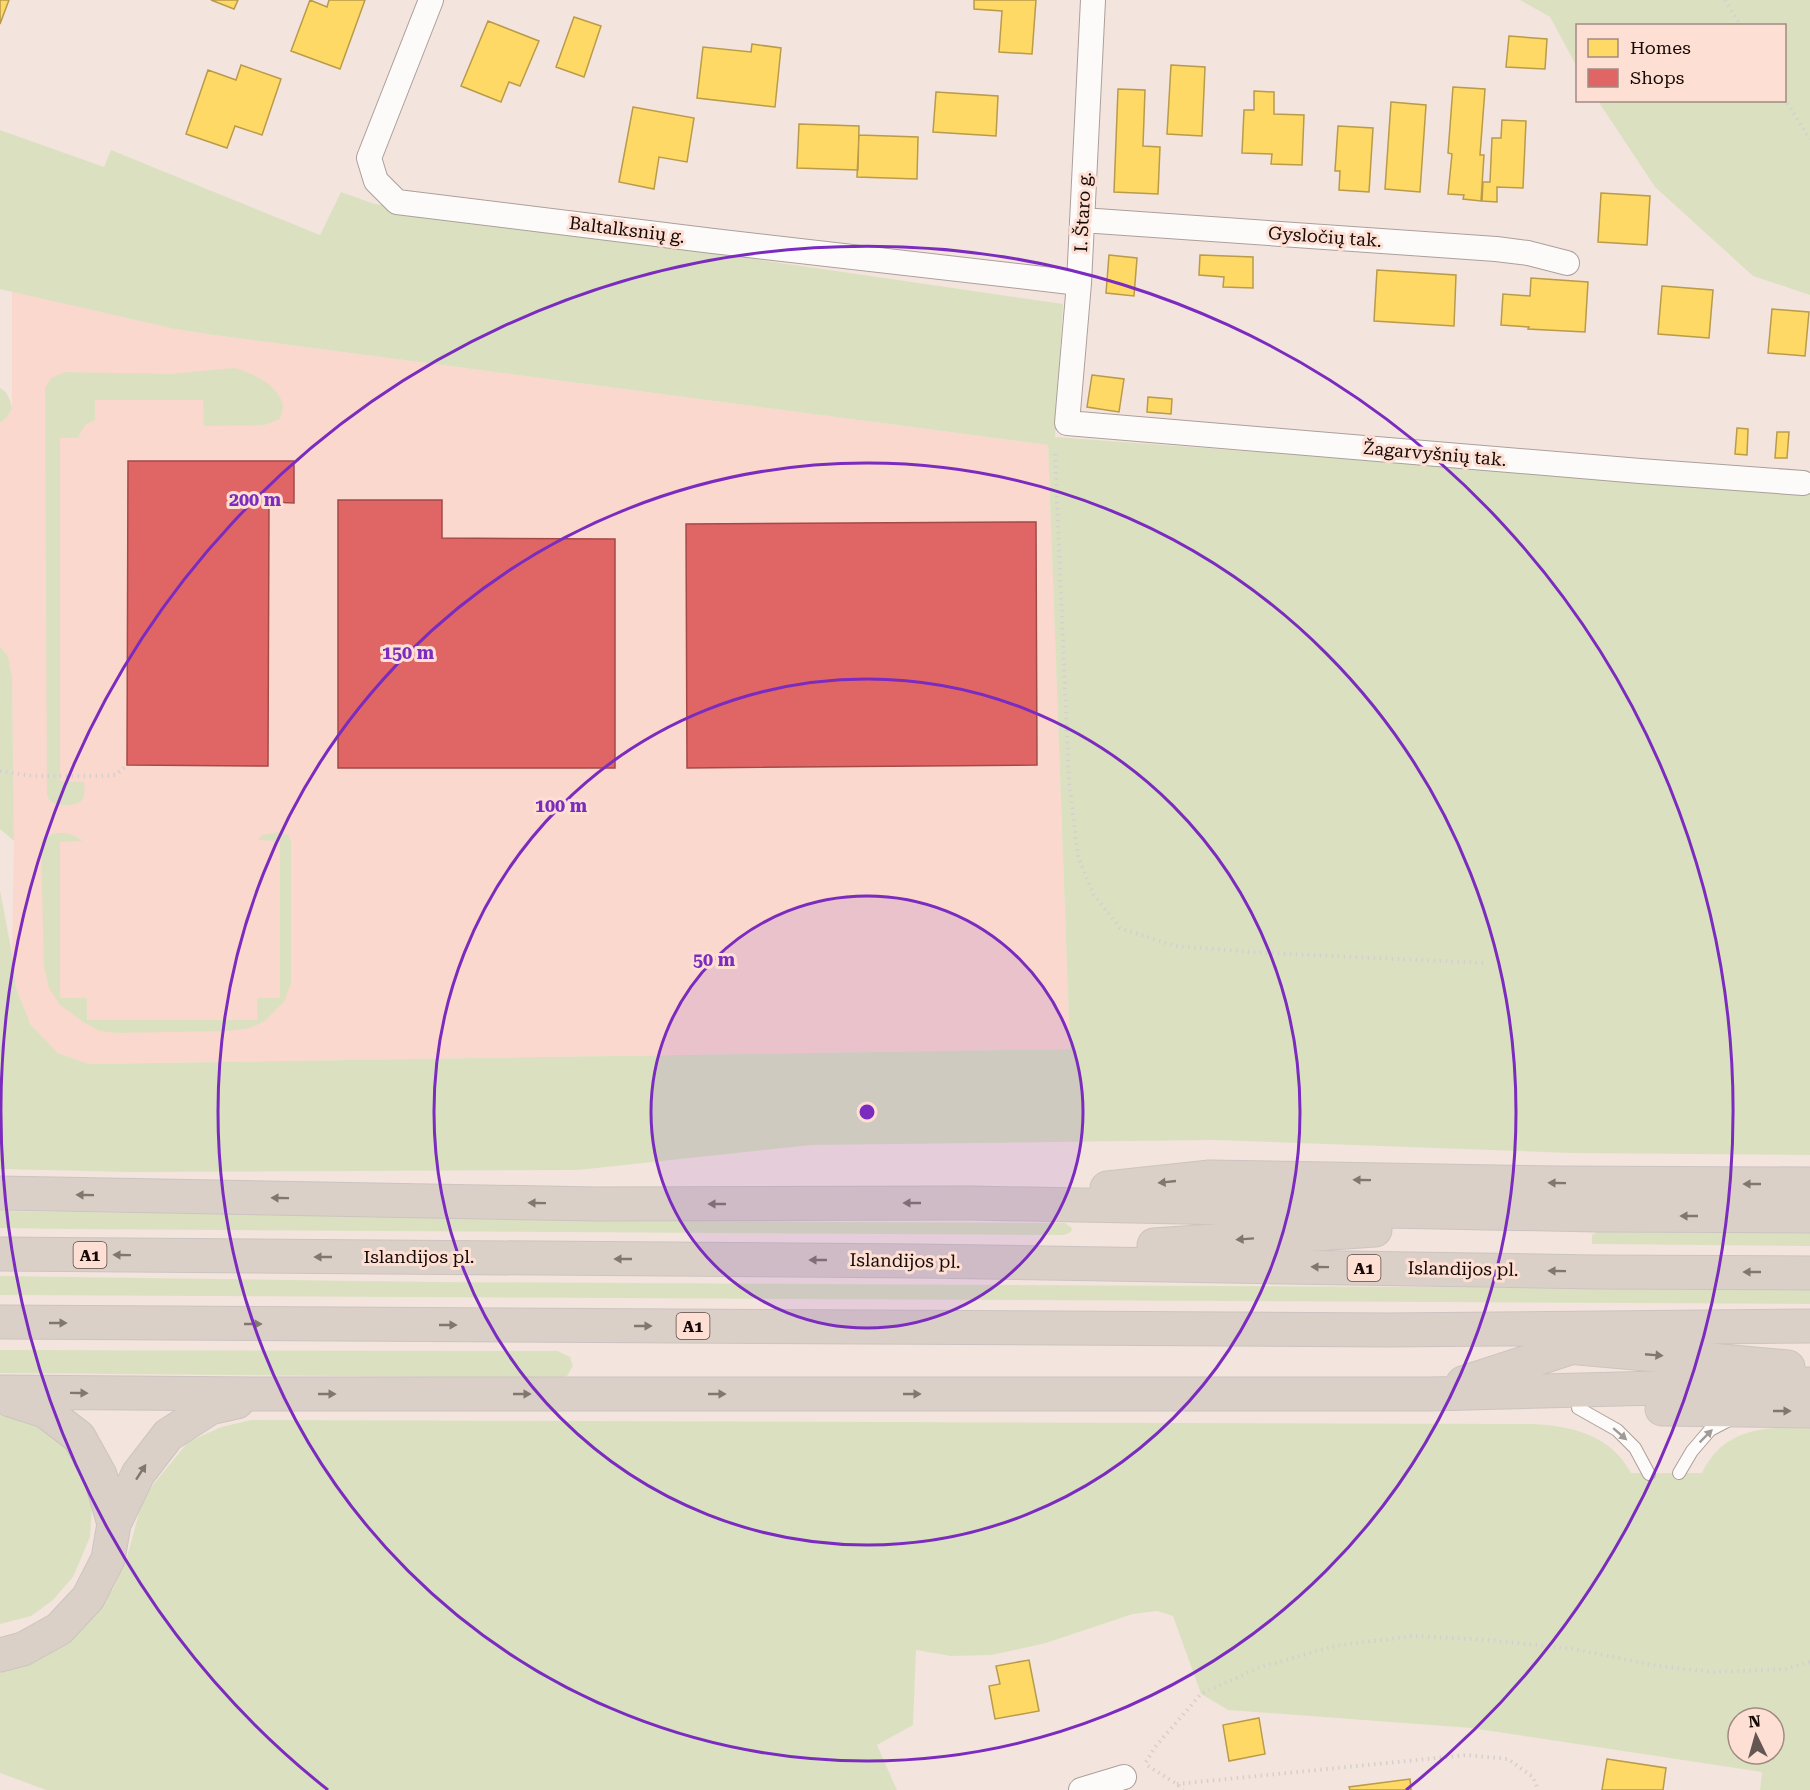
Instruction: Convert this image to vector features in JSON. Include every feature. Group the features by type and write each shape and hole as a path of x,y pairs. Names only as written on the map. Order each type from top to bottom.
{"highway":[{"path":"971,1203 1210,1177 1570,1184 1810,1184"},
{"path":"2,1193 596,1204 971,1203 1597,1215 1810,1216"},
{"path":"919,1261 1597,1215"},
{"name":"Islandijos pl.","path":"0,1254 919,1261 1810,1273"},
{"name":"A1","path":"0,1322 1387,1330 1810,1326"},
{"path":"1430,1394 1633,1327"},
{"path":"1387,1330 1810,1369"},
{"path":"0,1394 1430,1394 1810,1384"},
{"path":"0,1394 45,1411 79,1437 100,1475 114,1524"},
{"path":"0,1655 23,1649 59,1629 88,1598 108,1559 114,1524 138,1474 168,1435 210,1408 268,1394"},
{"path":"1430,1394 1578,1408 1810,1411"}],"street":[{"name":"Baltalksnių g.","path":"431,0 369,158 376,181 397,202 1079,284"},
{"name":"I. Štaro g.","path":"1067,423 1083,220 1093,0"},
{"name":"Gysločių tak.","path":"1083,220 1496,249 1528,253 1566,264"},
{"name":"Žagarvyšnių tak.","path":"1067,423 1803,483"},
{"path":"1081,1790 1124,1777"}],"lane":[{"path":"1578,1408 1617,1430 1635,1448 1649,1474"},
{"path":"1679,1473 1692,1451 1710,1430 1745,1411"}],"path":[{"path":"1725,0 1740,24"},
{"path":"1786,100 1810,139"},
{"path":"1055,454 1069,781 1078,857 1094,895 1120,928 1175,946 1278,954 1484,963"},
{"path":"0,771 32,776 98,776 116,775 127,765"},
{"path":"1183,1790 1144,1764 1155,1747 1201,1694 1258,1668 1335,1646 1414,1636 1477,1640 1574,1649 1658,1666 1714,1672 1786,1669 1810,1662"},
{"path":"1177,1784 1467,1755 1508,1759 1533,1777 1538,1790"}],"shaded area":[{"path":"12,291 175,329 206,334 1048,445 1070,1049 89,1064 58,1053 31,1025 16,988 12,954 14,841 12,677 8,656 0,646 0,423 8,416 12,408"}],"green space":[{"path":"1520,0 1810,0 1810,295 1753,276 1655,187 1599,102 1786,102 1786,24 1576,24 1576,65 1550,17"},
{"path":"0,130 104,167 111,150 320,235 341,192 375,204 1063,304 1055,437 1810,493 1810,1155 1571,1153 1214,1140 811,1145 578,1170 131,1172 0,1169 0,890 16,988 31,1025 58,1053 89,1064 1070,1049 1048,445 206,334 0,289"},
{"path":"234,368 256,376 276,391 283,405 280,419 264,425 204,426 203,400 95,400 95,420 85,425 78,438 60,438 60,781 84,782 84,792 83,799 79,803 55,804 49,800 47,795 45,388 51,378 65,372 170,374"},
{"path":"0,388 8,396 12,408 8,416 0,423"},
{"path":"0,646 8,656 12,677 14,841 0,829"},
{"path":"281,832 288,835 291,841 291,983 284,1002 265,1021 250,1028 227,1031 118,1033 100,1031 83,1022 59,1004 49,988 44,967 42,839 52,834 63,833 73,835 82,841 60,842 60,998 87,998 87,1020 257,1020 257,998 280,998 280,841 258,840 262,835"},
{"path":"0,1211 1065,1223 1072,1228 1071,1232 1064,1235 0,1228"},
{"path":"1597,1232 1810,1233 1810,1246 1592,1244 1592,1235"},
{"path":"0,1276 436,1282 1810,1289 1810,1304 0,1295"},
{"path":"0,1350 558,1351 570,1357 573,1366 567,1376 556,1378 0,1373"},
{"path":"0,1411 47,1428 71,1452 93,1491 90,1537 73,1577 52,1601 31,1616 0,1624"},
{"path":"251,1420 1533,1424 1576,1430 1601,1441 1623,1460 1631,1473 1702,1473 1711,1458 1722,1446 1734,1438 1762,1429 1810,1427 1810,1790 1760,1790 1762,1772 1471,1728 1228,1710 1201,1694 1173,1616 1157,1611 1133,1614 1046,1643 992,1655 951,1656 916,1650 913,1725 877,1745 897,1790 46,1790 0,1773 0,1667 79,1627 113,1589 127,1557 147,1492 188,1442 221,1427"}],"building: Homes":[{"path":"0,0 9,0 0,24"},
{"path":"211,0 238,0 234,9"},
{"path":"310,0 327,7 329,0 365,0 340,69 291,51"},
{"path":"974,0 1036,0 1032,54 999,52 1002,11 974,9"},
{"path":"574,17 601,26 584,77 556,67"},
{"path":"488,21 539,41 520,86 509,82 501,102 461,86"},
{"path":"1509,36 1547,39 1545,69 1506,67"},
{"path":"752,44 781,48 775,107 697,98 703,47 751,52"},
{"path":"241,65 281,79 262,135 235,126 227,148 186,134 208,70 236,80"},
{"path":"1171,65 1205,67 1202,136 1167,134"},
{"path":"1453,87 1485,89 1480,155 1484,155 1481,201 1463,199 1464,195 1448,194 1452,154 1448,153"},
{"path":"1118,89 1145,90 1143,146 1160,147 1158,194 1114,192"},
{"path":"1254,91 1274,92 1274,114 1304,115 1302,165 1271,164 1272,154 1242,153 1244,110 1254,110"},
{"path":"936,92 998,96 996,136 933,132"},
{"path":"1391,102 1426,105 1420,192 1385,189"},
{"path":"633,107 694,118 687,162 659,157 654,189 619,182"},
{"path":"1502,120 1526,121 1523,188 1497,187 1497,202 1482,201 1483,182 1490,182 1492,138 1501,138"},
{"path":"799,124 859,126 858,170 797,168"},
{"path":"1338,126 1373,128 1369,192 1339,190 1340,171 1335,171"},
{"path":"859,135 918,137 917,179 857,177"},
{"path":"1601,193 1650,196 1647,245 1598,242"},
{"path":"1109,255 1137,258 1134,296 1106,293"},
{"path":"1200,255 1253,257 1253,288 1223,287 1224,277 1199,275"},
{"path":"1377,270 1456,275 1454,326 1374,321"},
{"path":"1531,278 1588,282 1585,332 1501,325 1503,294 1530,296"},
{"path":"1662,286 1713,290 1709,338 1658,334"},
{"path":"1772,309 1809,312 1805,356 1768,353"},
{"path":"1092,375 1124,379 1119,412 1087,407"},
{"path":"1148,397 1172,399 1171,414 1147,412"},
{"path":"1737,428 1748,429 1747,455 1735,454"},
{"path":"1777,432 1789,432 1787,458 1775,458"},
{"path":"1029,1660 1039,1711 995,1719 989,1686 1000,1684 996,1666"},
{"path":"1259,1718 1265,1754 1229,1761 1223,1725"},
{"path":"1607,1759 1666,1768 1663,1790 1602,1790"},
{"path":"1410,1779 1411,1790 1350,1790 1349,1787"}],"building: Shops":[{"path":"128,461 294,461 294,503 269,502 268,766 127,765"},
{"path":"338,500 442,500 442,538 615,539 615,768 338,768"},
{"path":"1036,522 1037,765 687,768 686,524"}]}
